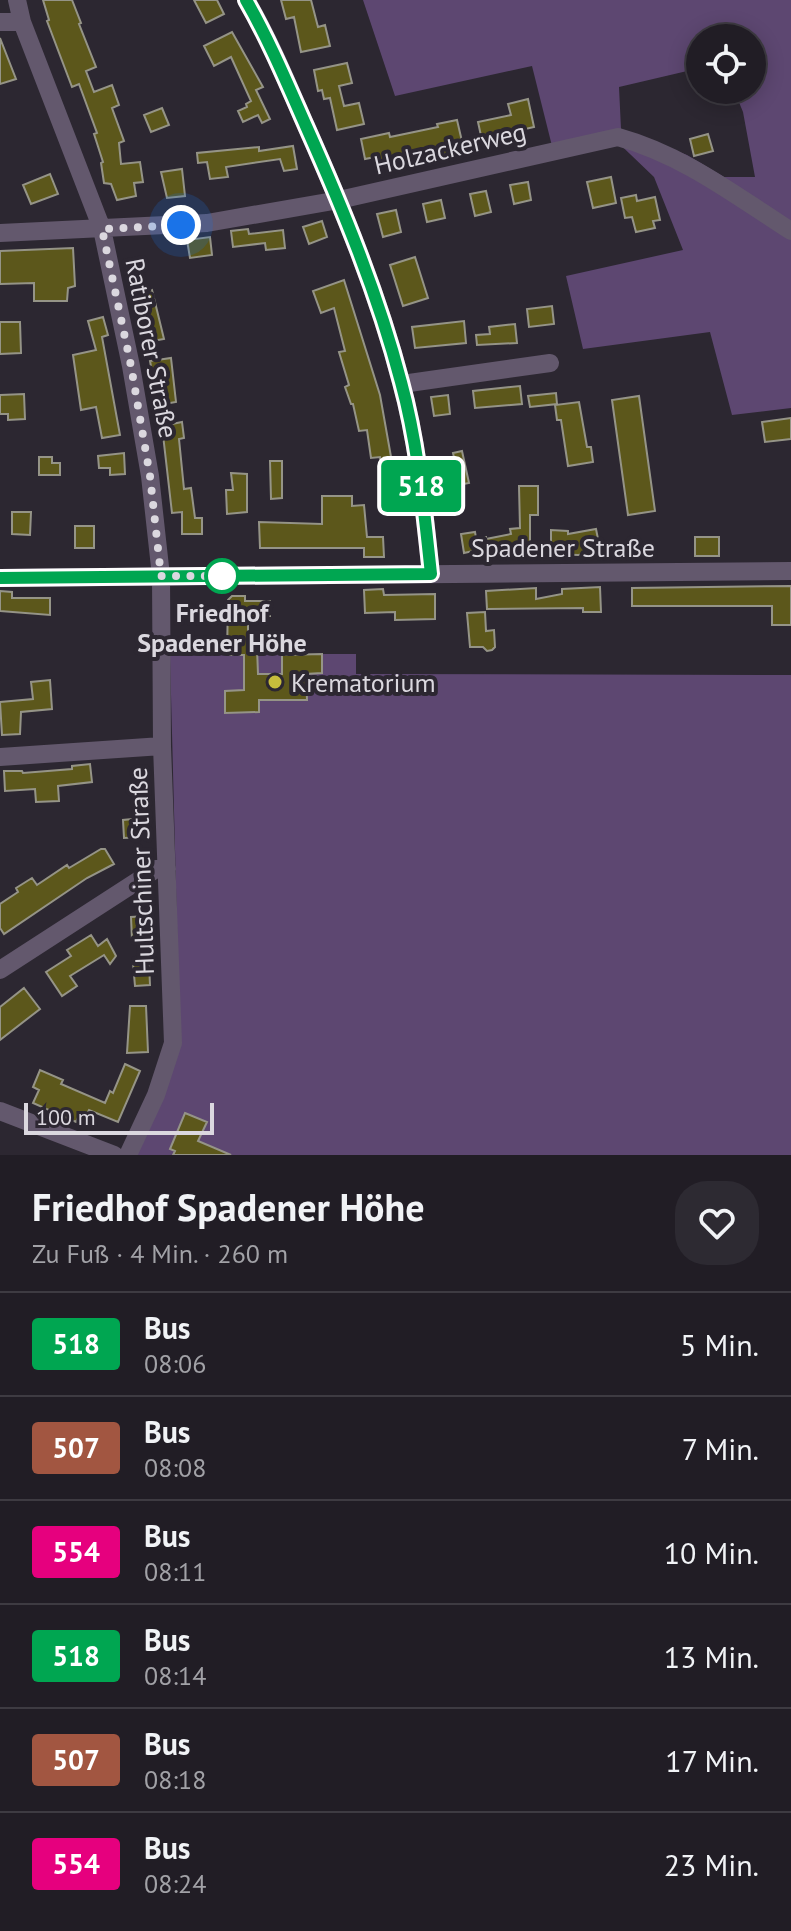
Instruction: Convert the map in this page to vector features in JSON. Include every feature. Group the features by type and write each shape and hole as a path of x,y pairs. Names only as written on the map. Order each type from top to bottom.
{"street":[{"name":"Ratiborer Straße","path":"17,0 22,22 102,229 150,476 161,576"},
{"path":"246,0 265,32 339,200 402,384 421,483 431,574"},
{"path":"0,22 22,22"},
{"name":"Holzackerweg","path":"0,233 207,223 339,200 618,137 687,163 791,231"},
{"path":"402,384 550,363"},
{"name":"Spadener Straße","path":"0,578 791,571"},
{"name":"Hultschiner Straße","path":"128,1155 156,1095 173,1043 162,746 161,576"},
{"path":"0,757 162,746"},
{"path":"0,970 156,869 167,869"},
{"path":"0,1111 114,1155"}],"shaded area":[{"path":"363,0 791,0 791,408 732,415 710,332 583,349 566,276 683,250 654,177 607,132 552,146 532,66 395,96"},
{"name":"Friedhof Spadener Höhe","path":"244,648 257,648 258,654 356,654 356,674 791,675 791,1155 135,1155 180,1042 170,656 243,655"}],"building":[{"path":"43,0 72,0 96,67 86,71 94,92 112,85 119,105 112,108 124,141 119,143 121,164 140,162 143,182 134,183 136,196 117,200 111,184 104,183 103,162 94,134 97,133 79,84 72,87 47,21"},
{"path":"194,0 217,0 224,14 206,23"},
{"path":"281,0 311,0 318,27 325,25 330,46 301,52 294,17 286,19"},
{"path":"232,32 263,87 256,90 270,119 262,123 258,115 243,122 238,111 251,101 231,57 214,66 204,46"},
{"path":"0,38 16,79 0,84"},
{"path":"347,63 352,83 339,86 344,106 359,103 364,124 337,130 330,98 324,99 322,90 318,91 314,70"},
{"path":"528,99 534,127 499,135 500,141 483,145 478,122 511,115 508,104"},
{"path":"162,108 169,125 151,132 144,115"},
{"path":"457,120 464,150 377,169 375,157 365,159 361,139 389,133 390,137"},
{"path":"708,134 713,151 694,156 690,139"},
{"path":"293,146 297,169 284,171 280,159 226,167 228,177 210,179 207,162 198,163 197,153 259,147 259,151"},
{"path":"182,169 185,196 167,198 161,172"},
{"path":"50,174 58,194 31,204 23,185"},
{"path":"611,177 616,203 593,208 587,182"},
{"path":"528,182 531,200 514,204 510,185"},
{"path":"486,191 491,212 475,216 470,194"},
{"path":"636,195 637,201 655,197 660,220 653,221 655,228 636,232 632,217 625,218 621,198"},
{"path":"441,200 445,218 427,222 423,204"},
{"path":"396,210 401,232 383,237 377,214"},
{"path":"322,221 327,237 309,244 303,227"},
{"path":"248,229 249,234 283,230 285,248 266,250 265,243 233,247 231,231"},
{"path":"210,237 212,255 190,258 187,240"},
{"path":"73,248 75,286 68,288 67,301 34,301 34,283 0,284 0,251"},
{"path":"415,257 428,298 403,306 390,265"},
{"path":"344,280 380,395 398,496 405,495 407,512 391,513 390,497 395,496 384,497 380,457 371,458 367,430 359,431 353,404 345,387 349,385 339,352 345,351 334,308 321,313 313,291"},
{"path":"152,290 164,339 146,342 136,295"},
{"path":"552,306 554,324 529,327 527,309"},
{"path":"103,317 108,335 102,337 120,435 102,438 96,407 81,410 73,355 96,350 88,321"},
{"path":"464,321 466,343 415,348 412,327"},
{"path":"0,322 20,322 21,353 0,354"},
{"path":"515,324 517,343 477,345 476,335 490,334 489,327"},
{"path":"171,358 176,402 158,405 150,361"},
{"path":"520,386 522,404 475,408 473,391"},
{"path":"556,393 557,404 530,407 528,396"},
{"path":"24,394 25,419 8,420 8,414 0,414 0,395"},
{"path":"448,395 450,414 434,416 431,397"},
{"path":"639,396 655,511 628,515 612,400"},
{"path":"579,402 587,447 591,447 593,462 568,466 561,420 557,420 555,405"},
{"path":"791,418 791,439 765,442 762,422"},
{"path":"182,422 184,438 179,439 184,489 191,488 195,518 202,518 202,534 182,534 182,512 172,513 162,426"},
{"path":"462,451 469,483 447,487 444,469 456,466 453,453"},
{"path":"124,453 125,474 110,475 110,468 99,468 98,456"},
{"path":"39,457 52,457 52,463 60,463 60,475 39,475"},
{"path":"270,461 282,461 282,498 271,499"},
{"path":"231,473 247,474 247,512 227,514 226,490 233,490"},
{"path":"519,486 538,486 538,515 530,515 530,555 464,553 461,534 475,532 476,538 486,539 511,534 510,529 520,528"},
{"path":"322,496 352,496 352,506 364,505 367,537 383,537 384,557 364,557 364,548 260,548 259,522 322,524"},
{"path":"12,512 31,512 30,535 12,534"},
{"path":"75,526 94,526 94,548 75,548"},
{"path":"596,529 599,544 590,546 592,553 551,554 551,530 568,531 568,534"},
{"path":"695,537 719,537 719,556 695,556"},
{"path":"791,586 791,625 772,625 772,606 632,606 632,588"},
{"path":"600,587 601,612 583,612 583,608 487,609 486,591 536,588 536,599 562,594 562,589"},
{"path":"383,589 384,595 435,594 435,619 395,620 395,612 365,613 364,590"},
{"path":"0,591 12,592 12,598 50,598 50,615 0,611"},
{"name":"Krematorium","path":"232,596 245,596 245,601 270,601 270,616 257,616 257,621 248,621 248,648 257,648 258,674 282,674 282,655 322,654 322,673 306,674 307,700 259,700 259,712 225,713 225,691 244,690 244,655 227,655 228,600"},
{"path":"485,612 486,631 494,630 495,647 487,651 483,647 470,647 467,613"},
{"path":"50,680 52,709 21,712 20,734 2,735 0,702 33,699 31,682"},
{"path":"90,764 92,782 58,786 59,801 36,802 35,789 5,791 4,771 23,773 72,769 72,766"},
{"path":"142,818 144,837 124,838 123,820"},
{"path":"105,849 114,864 87,878 4,934 0,928 0,904 18,892 16,888 32,878 37,885 67,865 69,868"},
{"path":"147,916 148,939 132,940 131,917"},
{"path":"91,935 98,946 107,939 116,956 110,964 104,955 70,976 77,986 62,996 46,972 71,956 67,950"},
{"path":"133,963 149,963 150,985 135,986"},
{"path":"24,988 40,1009 0,1040 0,1007"},
{"path":"130,1006 146,1006 148,1052 127,1053"},
{"path":"125,1064 140,1071 118,1122 89,1110 86,1116 80,1113 76,1122 33,1103 39,1090 33,1087 40,1070 63,1080 61,1084 105,1103 110,1091 113,1093"},
{"path":"185,1113 207,1122 198,1141 231,1155 173,1155 175,1151 170,1149"}],"bus line":[{"name":"518","path":"0,578 431,574 421,483 402,384 385,330 339,200 265,32 246,0"}],"place":[{"name":"Friedhof Spadener Höhe","path":"222,576"},
{"name":"Krematorium","path":"275,682"}],"route":[{"path":"181,225 102,229 150,476 161,576 222,576"}]}
